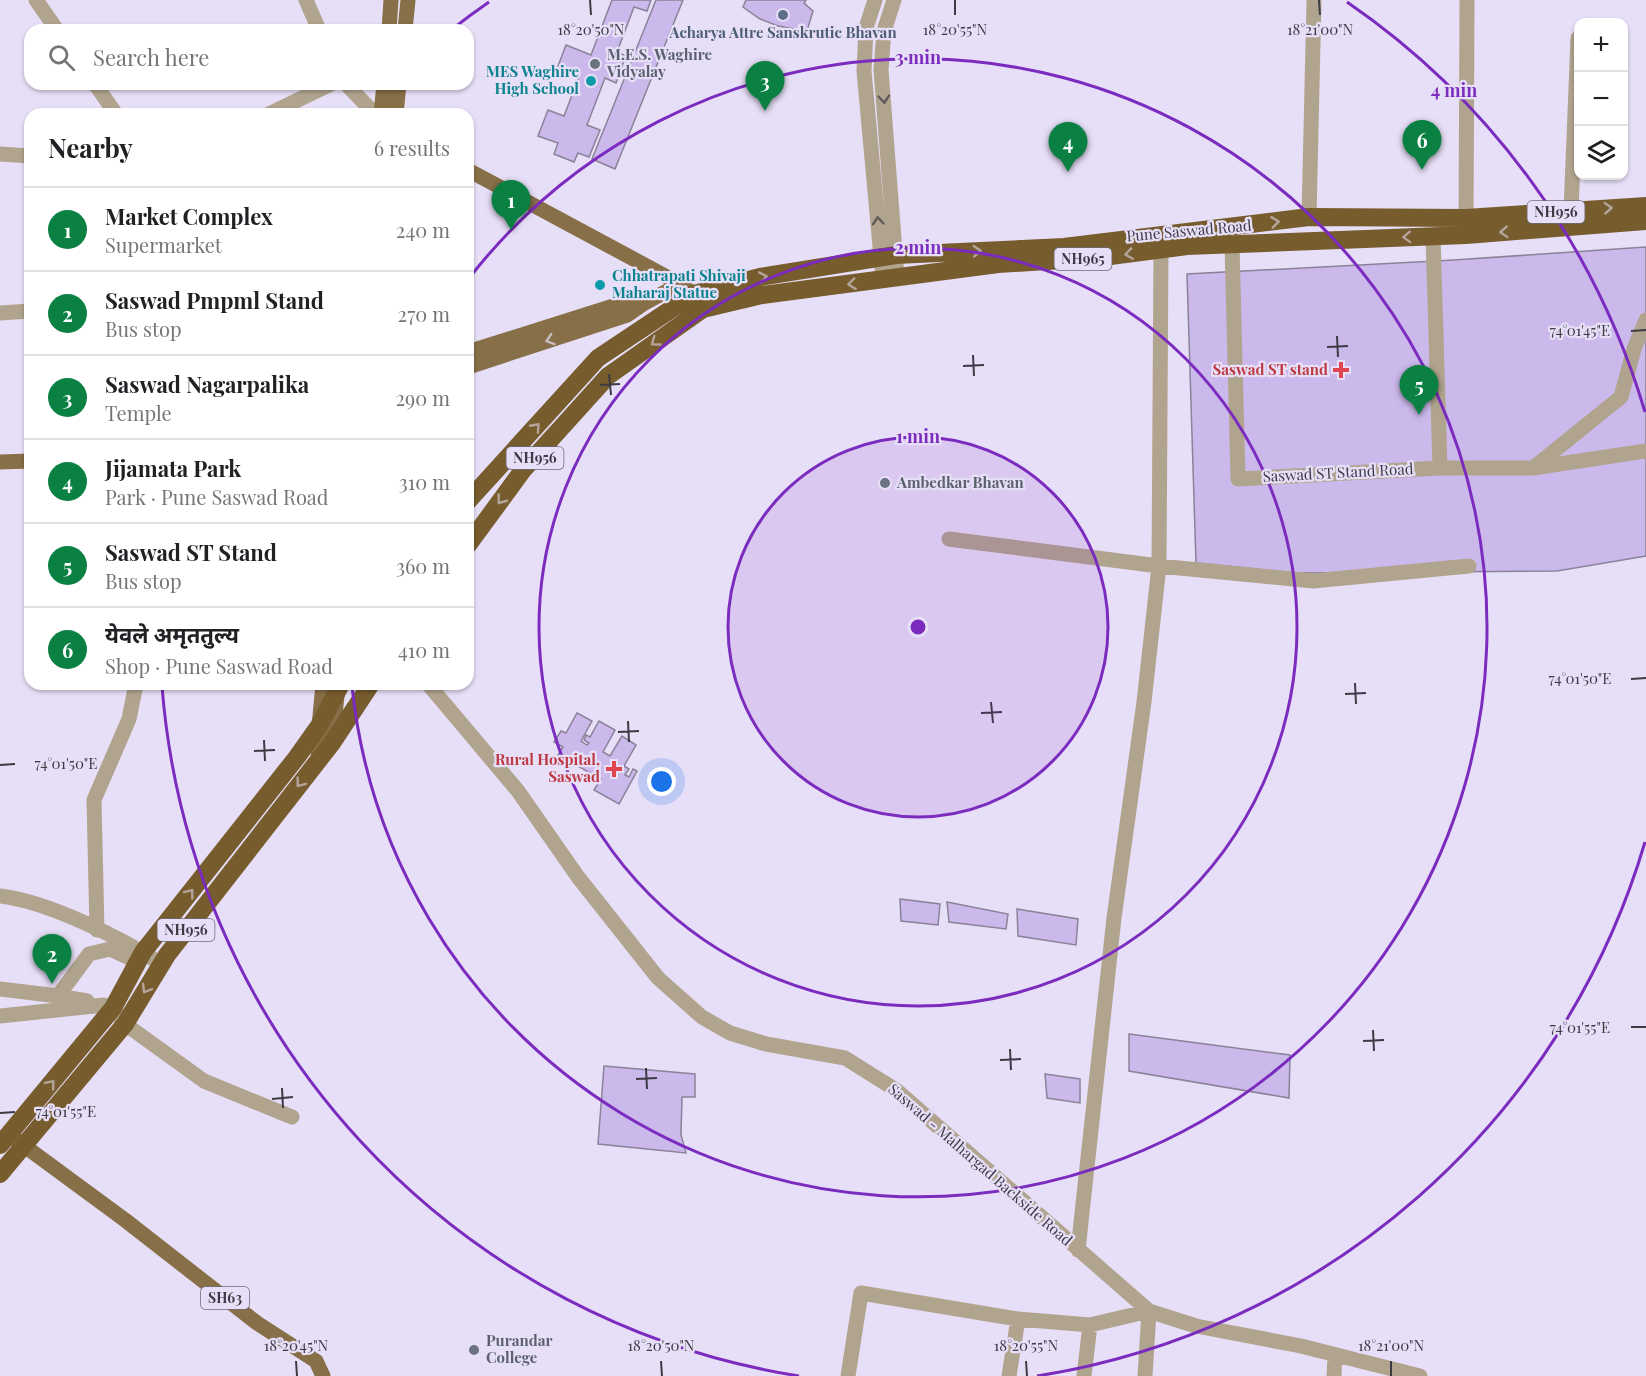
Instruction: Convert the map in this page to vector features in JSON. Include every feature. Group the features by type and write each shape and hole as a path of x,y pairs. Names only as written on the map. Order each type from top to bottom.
{"highway":[{"name":"Pune Saswad Road","path":"692,296 762,295 998,264 1095,258 1160,242 1232,244 1433,236 1466,226 1572,211 1646,206"},
{"name":"NH956","path":"474,494 598,358 692,296 760,277 889,256 1160,242 1310,217 1466,226"},
{"name":"Pune Saswad Road","path":"1466,226 1646,221"},
{"name":"NH965","path":"608,376 692,296"},
{"name":"NH956","path":"474,536 523,470 608,376"},
{"name":"NH956","path":"4,1140 109,1006 140,957 297,757 319,726 333,690"},
{"name":"NH956","path":"0,1174 125,1024 161,964 332,743 367,690"}],"main road":[{"path":"389,24 391,0"},
{"path":"406,24 408,0"},
{"path":"382,108 383,90"},
{"path":"397,108 398,90"},
{"path":"474,174 692,296"},
{"path":"474,350 575,325 627,315 642,304 692,296"},
{"path":"474,365 575,325"},
{"path":"0,462 24,461"},
{"path":"332,743 335,690"},
{"path":"318,760 319,726"},
{"path":"4,1140 24,1145"},
{"name":"SH63","path":"24,1145 257,1323 316,1362 323,1376"}],"street":[{"path":"36,0 53,24"},
{"path":"306,0 316,24"},
{"path":"875,0 866,34 864,71 889,256"},
{"path":"890,278 881,70 884,35 894,0"},
{"path":"1310,217 1314,0"},
{"path":"1466,226 1467,0"},
{"path":"866,34 884,35"},
{"path":"1572,211 1577,72"},
{"path":"99,90 112,108"},
{"path":"281,108 319,90"},
{"path":"352,90 369,108"},
{"path":"0,154 24,156"},
{"path":"1433,236 1440,468 1533,468 1646,452"},
{"path":"1078,1250 1114,918 1144,702 1159,566 1160,242"},
{"name":"Saswad ST Stand Road","path":"1232,244 1238,478 1440,468"},
{"path":"0,313 24,311"},
{"path":"1533,468 1622,397 1634,350 1646,320"},
{"path":"949,539 1159,566 1313,581 1469,566"},
{"path":"97,930 94,800 129,719 135,690"},
{"name":"Saswad - Malhargad Backside Road","path":"434,690 518,791 578,876 658,978 702,1017 730,1033 766,1044 845,1058 896,1090 1149,1311 1196,1326 1301,1346 1420,1376"},
{"path":"0,897 19,898 97,930 140,957"},
{"path":"58,996 89,954 110,949 161,964"},
{"path":"0,989 58,996 109,1006 125,1024 204,1081 292,1117"},
{"path":"0,1016 109,1006"},
{"path":"848,1376 861,1293 1018,1319 1090,1325 1149,1311 1145,1376"},
{"path":"1009,1376 1018,1319"},
{"path":"1084,1376 1090,1325"},
{"path":"1334,1376 1335,1355"}],"building":[{"name":"MES Waghire High School","path":"612,0 651,0 647,11 634,7 617,52 626,56 616,83 605,78 587,125 600,130 589,157 578,153 574,162 554,154 558,143 538,136 548,110 564,116 580,74 558,66 566,45 591,55"},
{"path":"656,0 683,0 615,169 592,159"},
{"name":"Acharya Attre Sanskrutic Bhavan","path":"746,0 806,0 804,3 813,11 807,31 778,26 760,19 743,7"},
{"name":"Saswad ST stand","path":"1646,247 1646,556 1557,571 1295,573 1196,563 1187,274"},
{"path":"577,713 592,721 581,741 587,745 589,743 584,740 586,735 590,737 599,721 615,730 603,752 610,756 622,736 636,745 624,766 629,769 625,775 629,777 633,769 637,771 619,804 594,790 601,779 558,755 563,747 554,742 561,731 566,733"},
{"path":"900,899 940,904 938,925 901,921"},
{"path":"947,902 1008,914 1006,929 949,922"},
{"path":"1017,909 1078,919 1076,945 1018,936"},
{"path":"1129,1034 1290,1055 1289,1098 1129,1071"},
{"path":"604,1066 695,1074 695,1097 682,1097 681,1135 686,1153 598,1144"},
{"path":"1045,1074 1080,1079 1080,1103 1047,1098"}],"place":[{"name":"Acharya Attre Sanskrutic Bhavan","path":"783,15"},
{"name":"M.E.S. Waghire Vidyalay","path":"595,64"},
{"name":"MES Waghire High School","path":"591,81"},
{"name":"Saswad Nagarpalika","path":"765,111"},
{"name":"येवले अमृततुल्य","path":"1422,170"},
{"name":"Jijamata Park","path":"1068,172"},
{"name":"Market Complex","path":"511,230"},
{"name":"Chhatrapati Shivaji Maharaj Statue","path":"600,285"},
{"name":"Saswad ST stand","path":"1341,370"},
{"name":"Saswad ST Stand","path":"1419,415"},
{"name":"Ambedkar Bhavan","path":"885,483"},
{"name":"Rural Hospital, Saswad","path":"614,769"},
{"name":"Saswad Pmpml Stand","path":"52,984"},
{"name":"Purandar College","path":"474,1350"}]}
